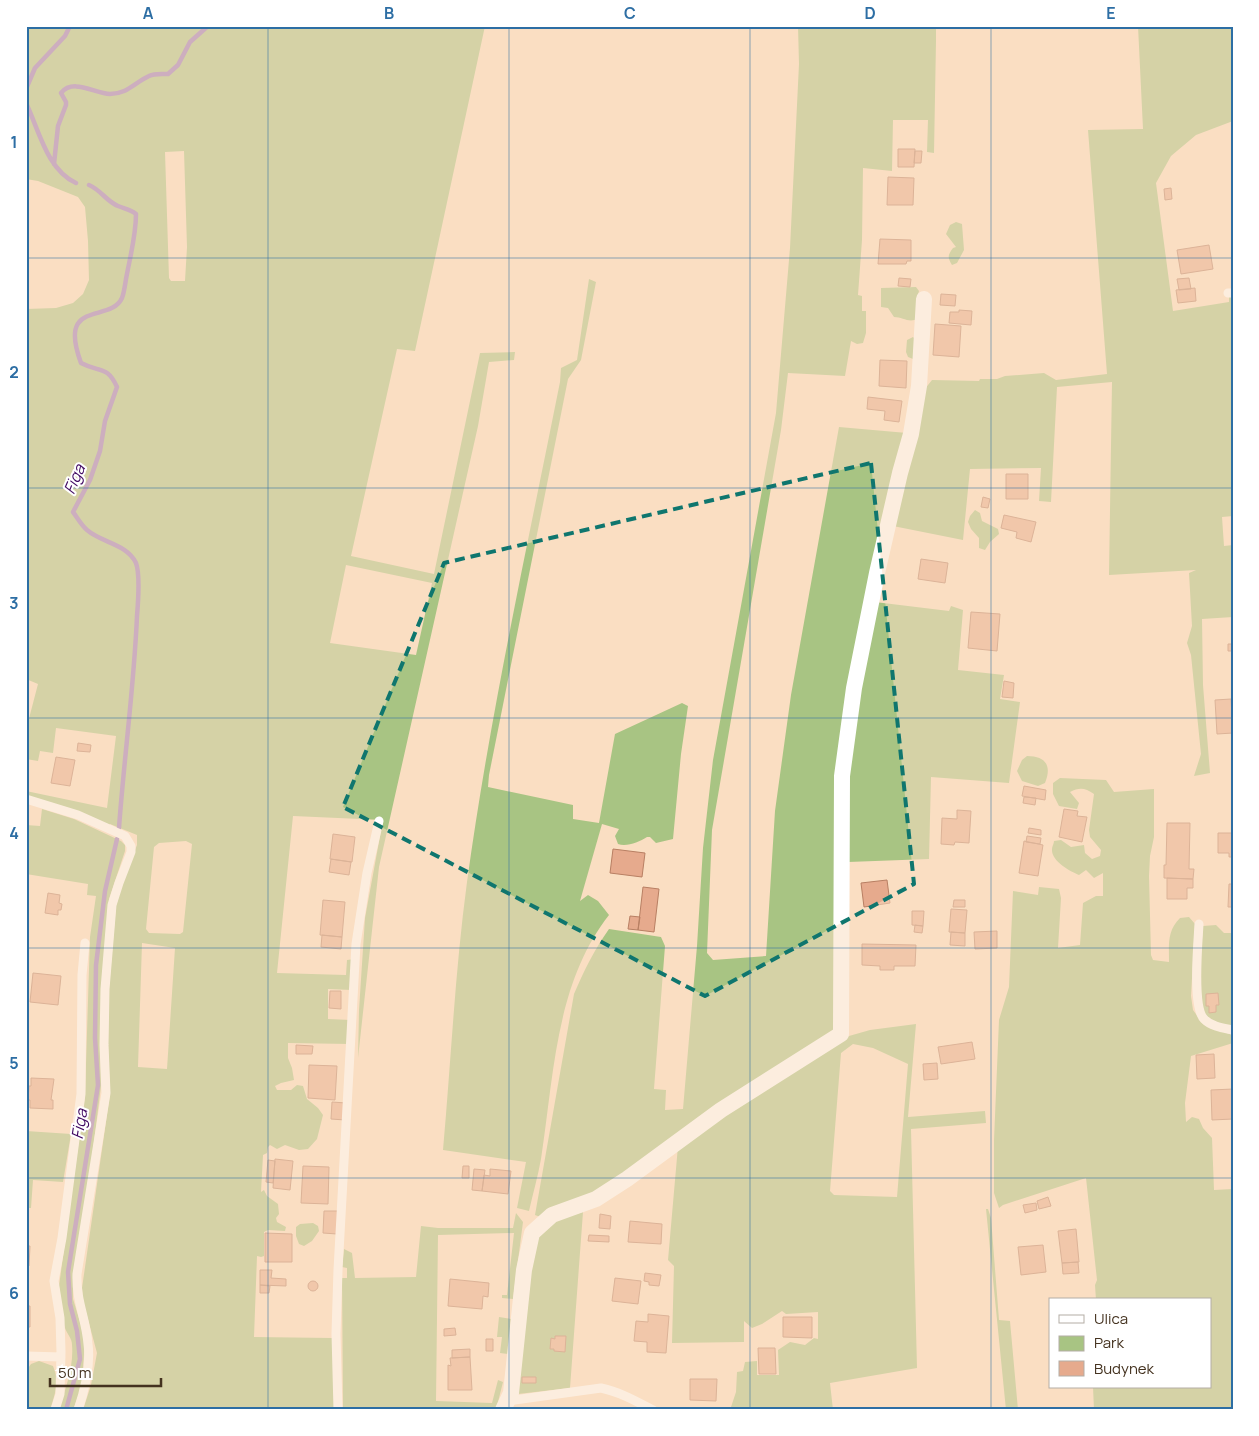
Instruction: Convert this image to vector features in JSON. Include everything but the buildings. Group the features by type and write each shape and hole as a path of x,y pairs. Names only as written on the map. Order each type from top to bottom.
{"street":[{"path":"505,1405 511,1393 524,1270 532,1234 552,1215 596,1199 627,1179 721,1110 841,1034 843,990 842,776 854,688 877,573 911,434 919,386 924,299"}],"lane":[{"path":"26,799 78,815 125,836 131,846 131,852 118,883 112,905 105,989 104,1045 106,1093 77,1274 77,1291 88,1345 86,1384 78,1410"},
{"path":"338,1410 337,1280 356,944 367,873 379,821"},
{"path":"1199,924 1196,1000 1200,1014 1216,1027 1233,1030"},
{"path":"55,1410 60,1394 61,1357 60,1318 54,1281 62,1238 81,1094 82,975 85,943"},
{"path":"26,1356 61,1357"},
{"path":"505,1405 601,1388 630,1398 653,1410"}],"highlighted area":[{"path":"871,463 914,884 705,996 343,807 444,563"}],"green space":[{"path":"26,26 485,26 415,351 397,349 351,556 434,574 480,353 515,352 514,360 489,362 478,426 379,867 358,1058 365,918 383,820 293,816 277,973 346,975 347,960 354,959 352,990 328,989 328,1019 351,1020 350,1044 288,1043 288,1058 294,1080 275,1086 277,1090 291,1090 297,1085 303,1086 307,1099 323,1115 317,1139 308,1149 299,1150 285,1145 277,1149 270,1145 267,1153 263,1155 261,1192 264,1190 267,1196 278,1204 279,1214 276,1218 277,1222 286,1227 285,1231 268,1230 264,1232 264,1256 257,1256 254,1337 332,1338 336,1410 83,1410 91,1385 97,1353 83,1301 82,1288 110,1094 108,1044 109,988 116,906 123,881 137,845 137,835 26,796 26,791 107,808 116,736 56,728 53,753 40,751 38,761 26,759 26,730 38,684 26,679 26,309 56,308 73,303 83,294 89,280 85,207 78,197 38,181 26,179","holes":["184,151 187,247 185,281 171,281 169,278 165,152","346,565 432,583 416,655 330,643","186,841 192,844 183,932 180,934 149,933 146,929 154,847 159,843","142,943 175,948 167,1069 138,1067"]},
{"path":"798,26 936,26 934,153 927,152 928,120 893,120 892,171 863,168 862,240 858,295 862,296 862,311 866,311 866,333 863,343 857,344 851,341 845,376 788,373 781,430 712,830 707,953 713,960 766,956 775,811 791,695 839,427 907,433 851,686 833,1034 625,1178 543,1218 535,1215 574,994 590,961 609,929 661,937 665,946 654,1089 666,1090 665,1110 683,1109 697,946 703,848 713,760 776,413 790,248 799,64"},
{"path":"1138,26 1233,26 1233,121 1196,135 1171,156 1156,183 1173,311 1229,302 1229,297 1233,297 1233,516 1222,517 1224,546 1233,545 1233,617 1202,619 1203,685 1210,773 1194,776 1201,754 1191,655 1187,643 1192,626 1189,573 1196,570 1109,575 1112,382 1057,387 1051,502 1039,501 1041,468 970,469 963,540 893,526 920,395 932,380 979,381 980,379 997,379 1005,376 1044,373 1056,380 1107,374 1088,130 1143,129"},
{"path":"956,222 962,224 964,250 957,263 952,265 949,256 953,248 956,247 946,234 950,225"},
{"path":"589,279 596,282 581,360 568,379 488,787 573,805 573,819 599,823 615,734 682,703 688,706 681,754 673,839 656,843 650,837 647,837 633,844 622,845 618,844 615,836 619,829 602,824 580,901 588,895 598,901 609,915 591,942 577,971 567,1001 554,1064 541,1159 529,1211 517,1208 526,1162 443,1150 456,982 476,819 510,631 560,382 561,368 577,360"},
{"path":"916,287 919,291 917,298 918,318 915,320 894,317 888,308 881,307 881,288"},
{"path":"913,337 918,342 913,359 908,357 906,352 907,340"},
{"path":"975,510 980,513 982,521 998,529 999,534 990,542 985,550 979,548 979,538 968,522"},
{"path":"875,602 949,611 951,606 963,610 958,670 1004,675 1000,699 1020,702 1009,783 931,777 929,859 848,862 848,772"},
{"path":"1027,756 1034,756 1046,763 1048,772 1045,783 1038,786 1022,781 1017,771 1022,760"},
{"path":"1060,778 1106,780 1114,792 1154,789 1154,837 1150,856 1149,876 1151,955 1153,960 1169,962 1170,938 1173,928 1180,918 1189,917 1195,924 1191,996 1193,1010 1203,1024 1233,1035 1233,1043 1191,1056 1185,1103 1186,1122 1192,1117 1199,1119 1203,1128 1212,1138 1214,1190 1233,1189 1233,1410 1094,1410 1093,1388 1212,1388 1212,1298 1096,1298 1095,1285 1097,1280 1086,1178 1003,1205 999,1208 994,1193 994,1140 999,1020 1009,987 1013,891 1038,895 1039,887 1059,889 1061,898 1058,948 1080,945 1083,903 1096,896 1103,896 1103,873 1094,878 1086,870 1079,875 1062,865 1055,858 1052,848 1054,841 1061,840 1071,847 1084,845 1085,853 1092,859 1100,856 1101,850 1090,837 1089,830 1094,794 1088,790 1074,790 1070,792 1079,803 1077,809 1059,806 1053,794 1053,783"},
{"path":"42,809 74,819 121,841 125,845 125,851 109,899 100,1025 101,1086 85,1213 73,1288 73,1299 85,1338 82,1386 73,1410 59,1410 72,1361 72,1345 62,1318 59,1286 85,1096 90,937 96,896 87,895 88,884 26,874 26,825 40,826"},
{"path":"1216,925 1224,933 1233,933 1233,1026 1210,1020 1205,1014 1200,996 1203,926"},
{"path":"916,1024 908,1117 985,1111 986,1123 911,1129 917,1368 830,1383 833,1410 730,1410 736,1392 737,1372 743,1371 745,1362 757,1361 757,1375 779,1375 778,1350 790,1342 805,1345 814,1338 818,1339 818,1312 786,1314 782,1311 752,1328 744,1321 744,1342 672,1343 674,1266 668,1260 678,1146 849,1036 870,1030","holes":["853,1044 873,1048 908,1064 897,1197 834,1195 830,1191 841,1053"]},
{"path":"26,1131 71,1134 63,1182 33,1180 31,1208 26,1208"},
{"path":"986,1209 988,1209 991,1218 999,1320 1010,1321 1018,1410 1006,1410"},
{"path":"583,1212 570,1388 518,1394 533,1243 558,1219"},
{"path":"516,1213 523,1222 513,1299 502,1298 502,1295 507,1295 514,1233 438,1235 436,1401 492,1403 498,1380 503,1382 496,1410 343,1410 342,1278 347,1278 347,1268 342,1267 344,1249 352,1253 355,1278 416,1277 421,1226 438,1228 513,1228"},
{"path":"313,1223 318,1226 319,1231 312,1241 304,1246 299,1244 296,1236 296,1227 300,1224"},
{"path":"499,1317 511,1319 508,1354 500,1353 502,1337 497,1337"},
{"path":"39,1361 53,1366 56,1377 55,1393 50,1410 26,1410 26,1371 31,1364"}],"waterway":[{"name":"Figa","path":"26,89 35,68 65,36 70,26"},
{"path":"54,164 58,126 66,105 61,93 66,89 78,86 116,94 151,75 168,74 178,65 190,42 208,26"},
{"name":"Figa","path":"26,103 51,159 66,177 76,183"},
{"name":"Figa","path":"89,185 114,204 136,214 134,238 122,298 116,306 88,316 80,321 76,329 75,343 81,363 106,372 117,387 105,421 100,451 90,480 73,512 87,530 127,552 136,563 138,574 134,669 119,828"},
{"name":"Figa","path":"66,1410 80,1359 77,1331 70,1304 68,1272 98,1085 95,1038 96,965 105,891 117,839"}]}
